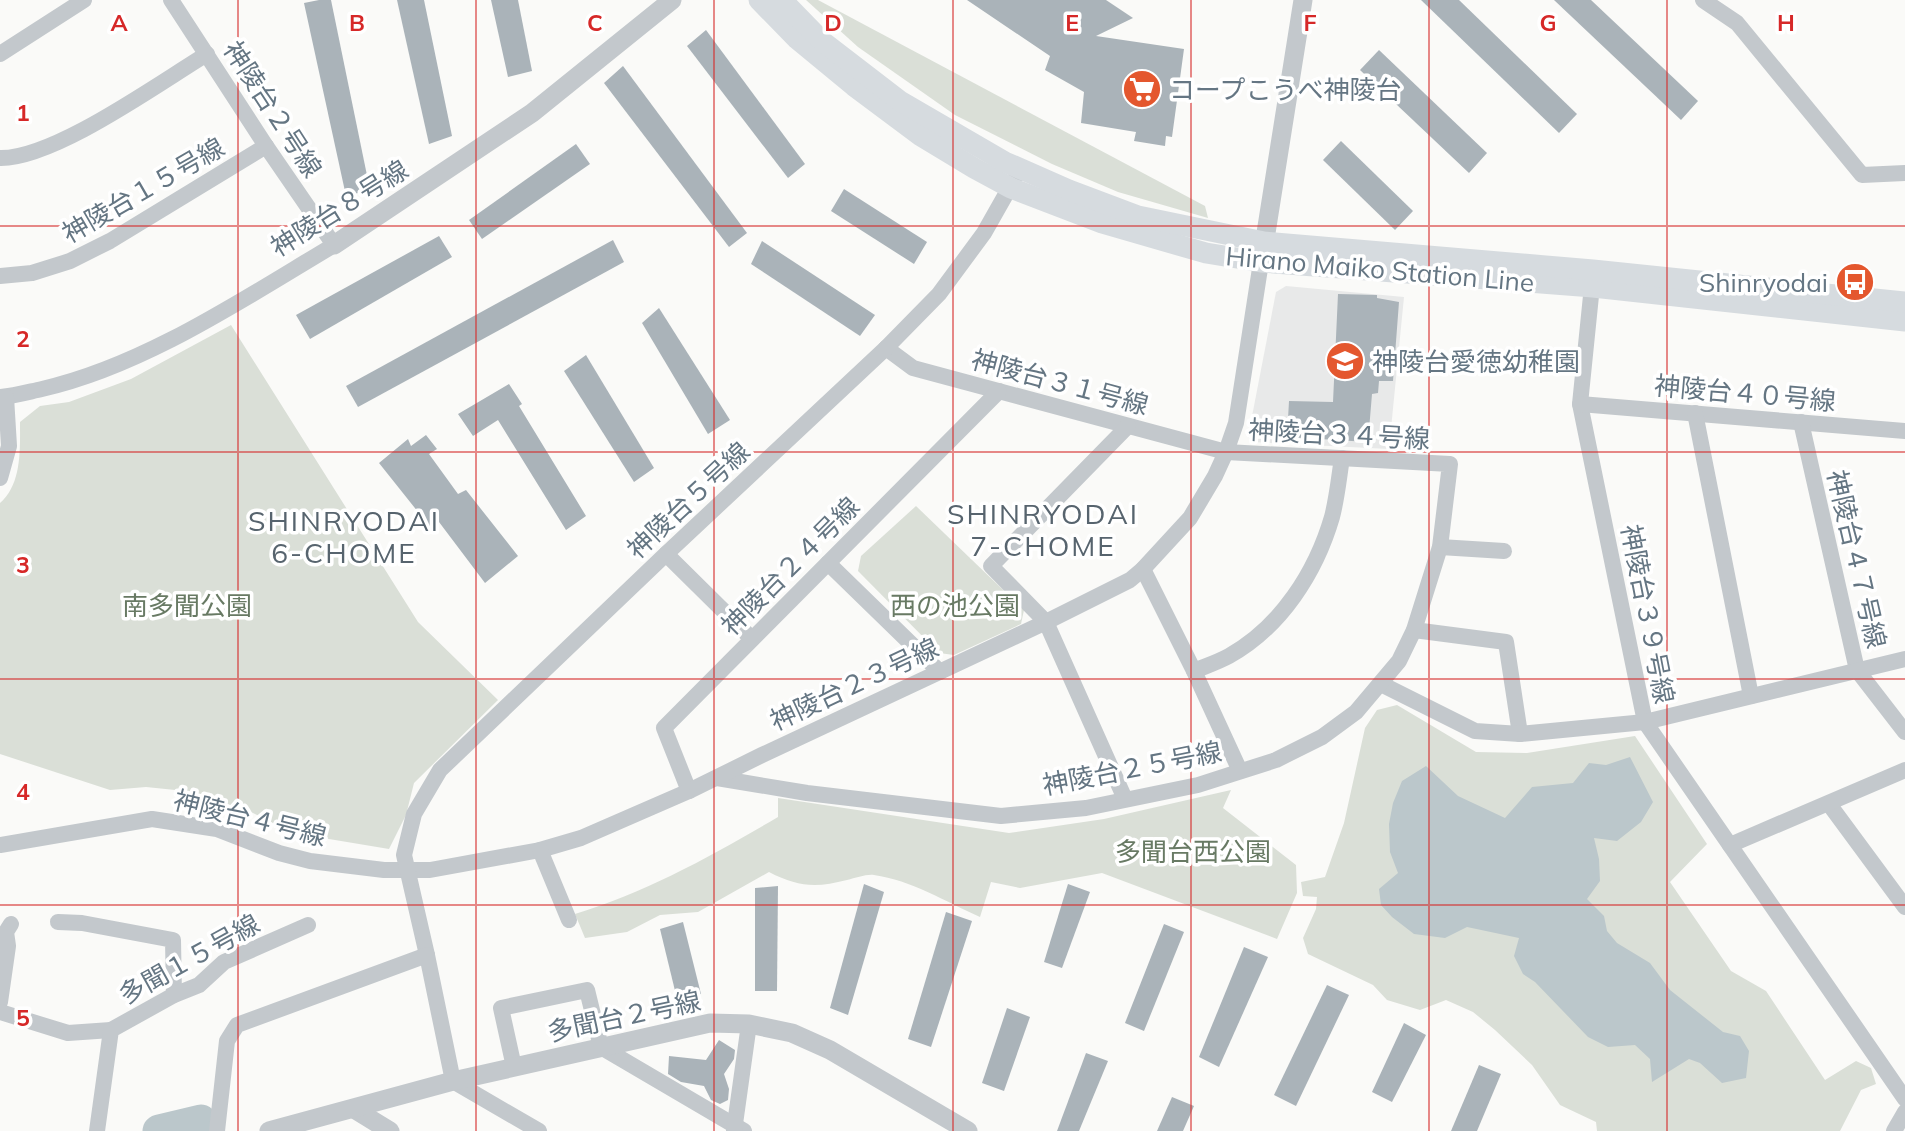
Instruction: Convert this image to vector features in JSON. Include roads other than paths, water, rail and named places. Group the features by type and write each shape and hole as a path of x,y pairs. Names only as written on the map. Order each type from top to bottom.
{"main road":[{"name":"Hirano Maiko Station Line","path":"759,0 797,39 921,136 1011,188 1115,226 1206,253 1263,252 1905,302"},
{"name":"Hirano Maiko Station Line","path":"782,0 822,41 900,101 1018,167 1138,216 1263,252"},
{"name":"Hirano Maiko Station Line","path":"1593,279 1905,321"}],"street":[{"path":"0,54 84,0"},
{"name":"神陵台２号線","path":"171,0 334,245"},
{"name":"神陵台８号線","path":"3,397 63,384 104,371 228,307 334,245 532,113 672,0"},
{"path":"1263,252 1303,0"},
{"path":"1703,0 1737,23 1862,175 1905,173"},
{"path":"0,158 43,148 74,135 207,54"},
{"name":"神陵台１５号線","path":"0,276 32,273 80,256 110,241 266,146"},
{"name":"神陵台５号線","path":"453,1081 404,855 414,814 440,770 886,348 939,294 984,233 1011,188 1018,167"},
{"name":"神陵台２３号線","path":"406,869 430,870 540,850 581,838 717,778 1046,622 1130,579 1143,569 1189,518 1215,476 1226,452 1236,423 1263,252"},
{"name":"神陵台３９号線","path":"1593,279 1580,404 1645,722 1905,1099"},
{"name":"神陵台３１号線","path":"886,348 913,368 1226,452"},
{"name":"神陵台２４号線","path":"689,791 664,728 999,391"},
{"path":"0,478 9,446 3,397"},
{"name":"神陵台４０号線","path":"1580,404 1905,430"},
{"path":"1695,413 1751,696"},
{"name":"神陵台４７号線","path":"1801,422 1857,670 1905,732"},
{"path":"1125,799 1046,622 991,566 1128,426"},
{"name":"神陵台３４号線","path":"1226,452 1450,464"},
{"path":"1194,671 1229,656 1256,638 1288,605 1320,552 1333,515 1342,458"},
{"name":"神陵台２５号線","path":"717,778 807,793 1001,816 1086,808 1198,785 1276,760 1322,737 1356,712 1399,661 1414,630 1440,547 1450,464"},
{"path":"1440,547 1504,551"},
{"path":"666,554 752,639"},
{"path":"828,563 940,671"},
{"path":"1143,569 1240,771"},
{"path":"1414,630 1506,642 1520,734"},
{"path":"1381,684 1475,730 1520,734 1645,722 1905,659"},
{"path":"1730,845 1905,770"},
{"path":"1829,804 1905,907"},
{"name":"神陵台４号線","path":"0,845 152,819 217,829 310,862 384,870 406,869"},
{"path":"540,850 569,920"},
{"path":"58,922 82,923 173,940 174,995"},
{"path":"0,1002 8,946 6,932 11,924"},
{"name":"多聞１５号線","path":"97,1131 111,1031 174,995 198,985 224,962 308,925"},
{"path":"217,1131 227,1041 237,1026 427,955"},
{"path":"514,1067 501,1008 587,990 601,1047 738,1129 749,1024"},
{"path":"0,1013 68,1033 111,1031"},
{"name":"多聞台２号線","path":"269,1131 453,1081 710,1023 749,1024 792,1033 830,1050 968,1131"},
{"path":"453,1081 538,1131"},
{"path":"354,1109 390,1131"},
{"path":"1894,1131 1905,1112"}],"waterway":[{"path":"159,1131 201,1121"}],"place":[{"name":"コープこうべ神陵台","path":"1142,89"},
{"name":"Shinryodai","path":"1855,282"},
{"name":"神陵台愛徳幼稚園","path":"1345,361"}],"district":[{"name":"SHINRYODAI 7-CHOME","path":"1043,529"},
{"name":"SHINRYODAI 6-CHOME","path":"344,536"}],"park label":[{"name":"南多聞公園","path":"187,605"},
{"name":"西の池公園","path":"955,605"},
{"name":"多聞台西公園","path":"1193,851"}]}
